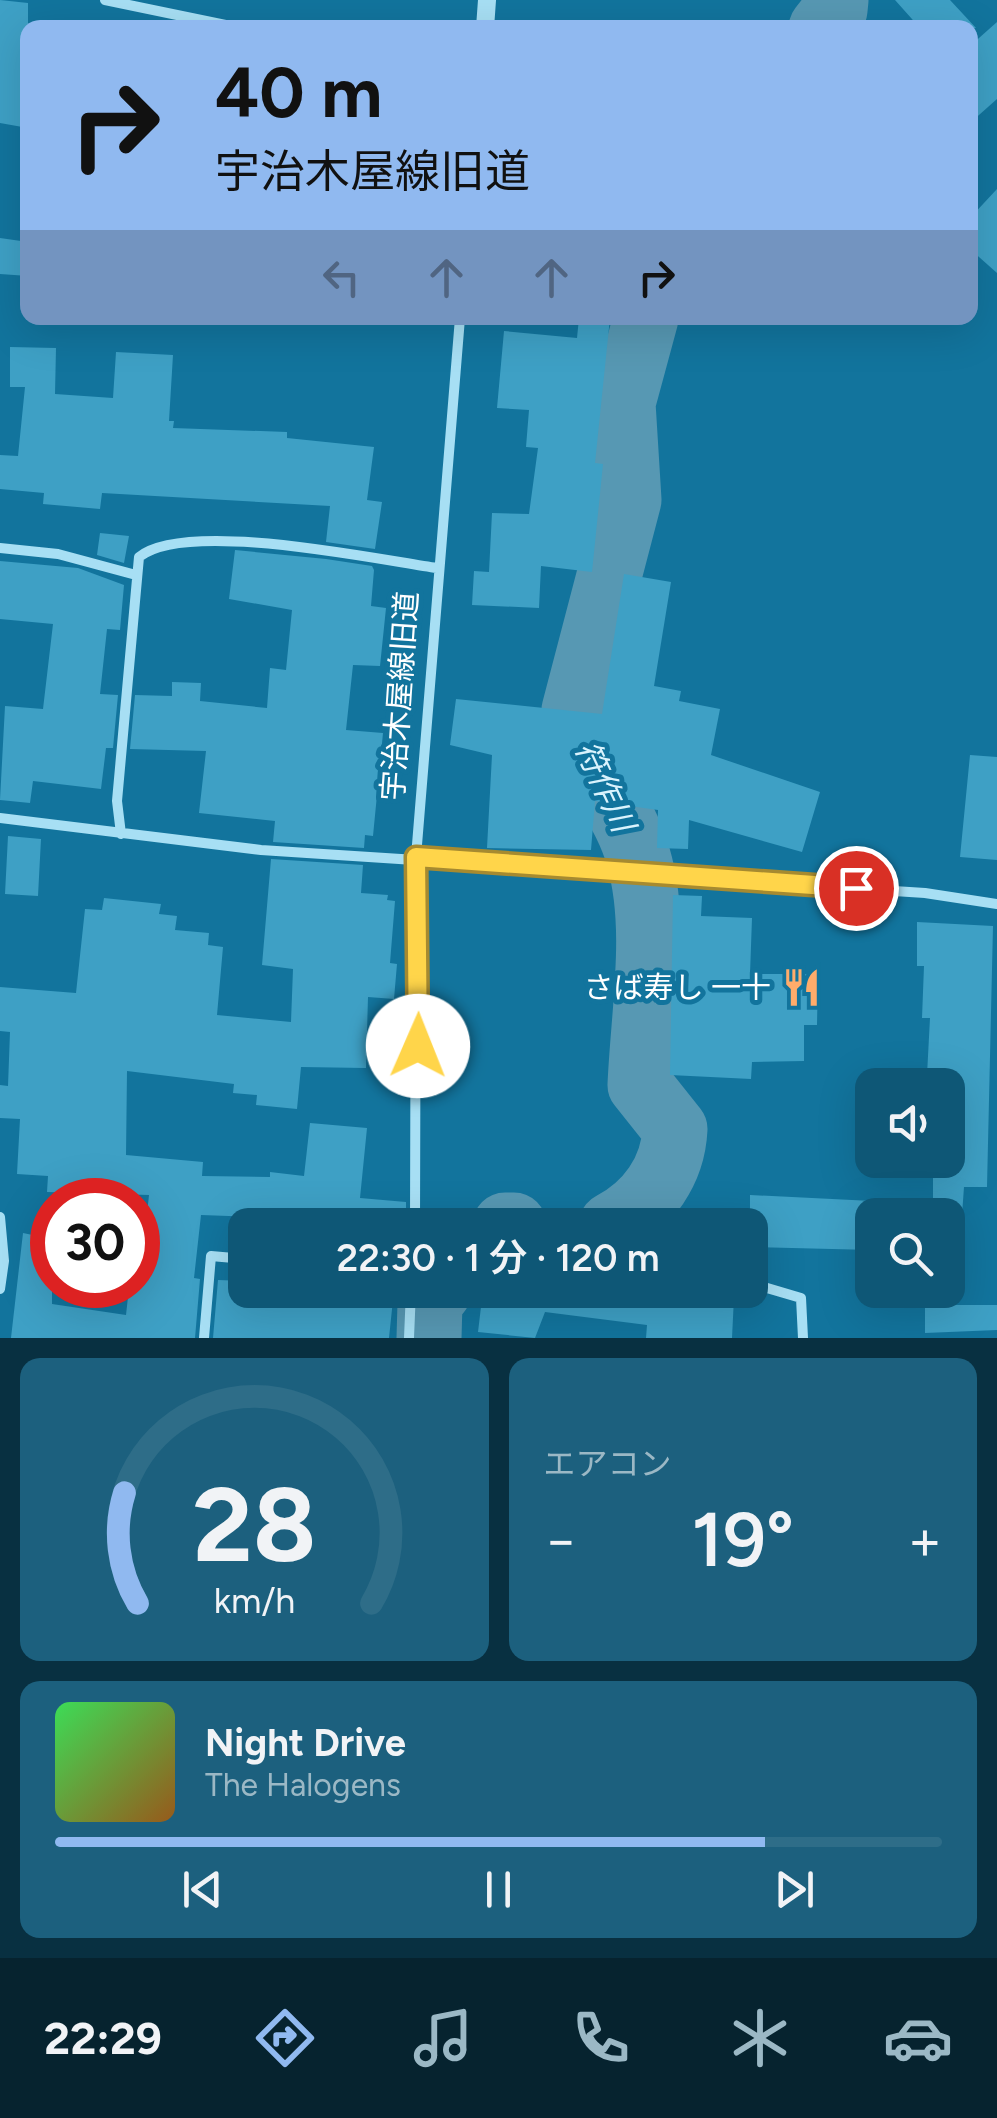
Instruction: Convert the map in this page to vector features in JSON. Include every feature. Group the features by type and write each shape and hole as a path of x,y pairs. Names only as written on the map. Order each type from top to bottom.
{"street":[{"path":"105,0 201,20"},
{"name":"宇治木屋線旧道","path":"415,1208 416,857 459,325"},
{"path":"121,834 117,802 138,557 154,544 245,540 438,568"},
{"path":"0,548 58,554 136,574"},
{"path":"0,818 260,850 416,857 601,874 925,893 997,904"},
{"path":"0,1217 4,1262 0,1289"},
{"path":"204,1338 210,1256 228,1258"},
{"path":"768,1289 801,1298 803,1338"},
{"path":"409,1338 410,1308"}],"building":[{"path":"0,0 28,3 28,20 20,20 20,127 0,123"},
{"path":"895,0 950,0 969,20 913,20"},
{"path":"997,22 997,99 978,116 978,39"},
{"path":"997,189 997,273 978,256 978,209"},
{"path":"0,238 20,241 20,275 0,274"},
{"path":"578,325 609,325 595,463 603,464 592,572 541,566 539,608 472,605 474,571 489,572 492,513 529,514 538,448 526,447 529,410 497,408 504,331 577,338"},
{"path":"10,347 56,348 55,394 113,398 116,352 173,355 169,421 174,421 173,428 287,432 287,438 374,447 367,500 382,502 375,549 326,542 330,506 102,493 100,509 43,504 44,493 0,489 0,455 18,456 25,387 10,387"},
{"path":"100,533 129,536 124,563 97,555"},
{"path":"235,550 326,559 372,566 374,570 371,606 386,608 380,666 353,665 346,730 383,733 373,836 365,835 364,848 273,842 275,821 199,813 206,751 130,749 135,695 172,696 172,682 201,683 200,701 267,708 270,668 286,670 292,610 229,599"},
{"path":"0,561 78,568 124,585 120,630 107,629 100,694 118,695 113,748 106,748 101,789 33,781 30,803 0,800 5,706 43,709 53,624 0,619"},
{"path":"624,574 671,582 654,686 681,691 679,701 720,709 711,755 820,792 802,852 689,820 688,849 657,848 658,810 595,801 591,850 487,848 492,755 450,745 456,699 602,714"},
{"path":"970,755 997,757 997,860 960,857"},
{"path":"8,836 41,839 38,896 5,894"},
{"path":"271,859 363,865 361,893 388,895 387,900 395,901 390,963 397,964 394,999 368,997 366,1068 301,1067 297,1109 256,1105 257,1095 233,1093 234,1084 127,1071 126,1155 203,1162 202,1176 270,1177 270,1172 304,1176 310,1123 367,1128 360,1198 406,1202 406,1208 228,1208 228,1216 201,1215 194,1278 200,1279 195,1338 11,1338 23,1233 30,1234 30,1308 79,1308 126,1315 127,1308 160,1308 160,1178 48,1178 17,1174 20,1119 0,1118 0,1085 8,1086 10,1032 0,1031 0,987 76,993 85,909 102,910 104,898 161,904 159,914 177,916 175,930 209,933 208,945 223,947 217,1015 291,1022 293,969 262,965"},
{"path":"673,895 702,896 701,916 752,918 750,974 818,974 817,1025 804,1025 804,1061 752,1062 751,1079 670,1075"},
{"path":"917,922 993,926 987,1187 964,1187 963,1198 933,1198 933,1178 965,1178 965,1068 927,1068 930,1018 922,1018 924,966 917,966"},
{"path":"750,1195 855,1200 855,1250 768,1247 768,1208 750,1208"},
{"path":"218,1280 228,1280 228,1308 392,1308 389,1338 213,1338"},
{"path":"997,1305 997,1330 925,1333 925,1308"},
{"path":"481,1308 733,1308 732,1338 646,1338 647,1325 545,1312 535,1338 478,1332"}],"waterway":[{"name":"符作川","path":"827,20 835,10 836,0"},
{"name":"符作川","path":"636,1208 664,1173 675,1129 640,1085 648,912 638,856 587,750 574,710 629,500 623,403 644,325"},
{"name":"符作川","path":"429,1338 430,1308"}],"place":[{"name":"さば寿し 一十","path":"801,988"}],"route":[{"path":"418,1046 416,857 601,874 856,888"}]}
